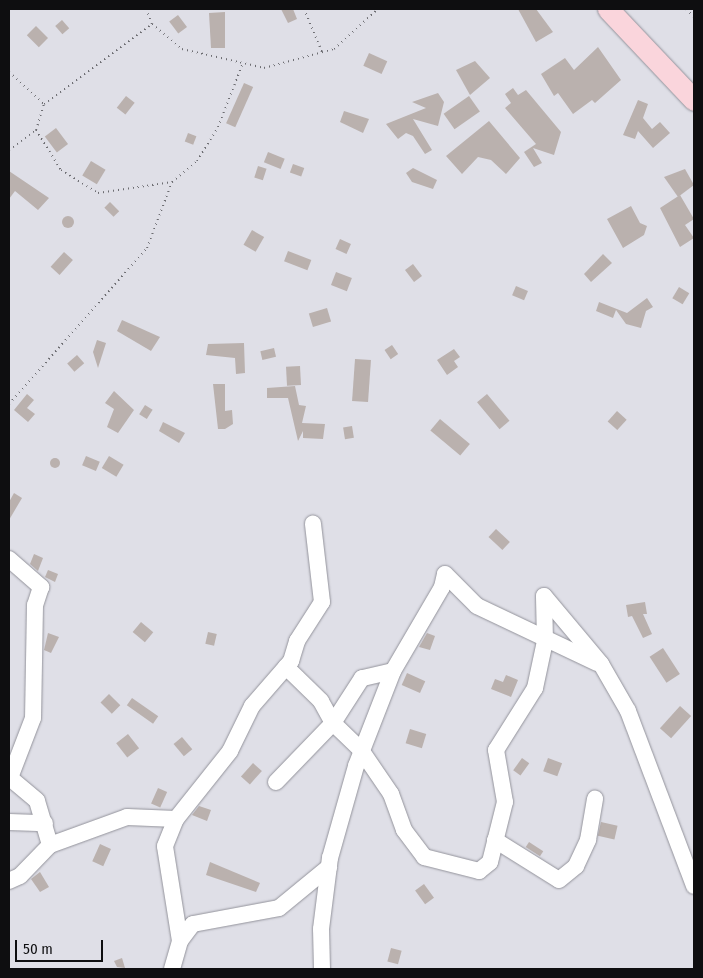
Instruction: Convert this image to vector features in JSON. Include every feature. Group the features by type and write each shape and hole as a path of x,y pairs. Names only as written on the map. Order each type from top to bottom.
{"main road":[{"path":"608,9 694,100"}],"street":[{"path":"180,941 165,846 176,819 230,751 252,706 286,667 322,602 313,524"},
{"path":"9,559 41,587 35,605 33,718 10,778 37,801 50,845"},
{"path":"322,969 321,929 328,867 361,750 393,671 442,587 445,574 477,606 545,641 601,664"},
{"path":"286,667 321,701 333,723 361,750 391,794 404,830 424,857 479,871 490,862 506,786 496,750 534,688 545,641 544,596 601,664 628,711 694,886"},
{"path":"276,782 333,723 362,678 393,671"},
{"path":"495,840 559,880 576,866 588,840 594,799"},
{"path":"9,881 20,876 50,845 127,817 176,819"},
{"path":"9,822 45,823"},
{"path":"172,969 180,941 193,924 279,908 328,867"}],"path":[{"path":"146,9 152,24 182,49 264,68 334,49 378,9"},
{"path":"304,9 322,52"},
{"path":"686,9 694,17"},
{"path":"9,150 36,130 44,104 152,24"},
{"path":"9,404 147,248 172,182 201,154 243,63"},
{"path":"9,72 44,104"},
{"path":"36,130 60,170 98,193 172,182"}],"building":[{"path":"281,9 293,9 297,19 288,23"},
{"path":"518,9 536,9 553,32 536,42"},
{"path":"225,12 225,48 211,48 209,13"},
{"path":"178,15 187,27 178,34 169,22"},
{"path":"62,20 69,28 62,34 55,26"},
{"path":"36,26 48,38 39,47 27,35"},
{"path":"598,47 621,80 595,103 592,100 573,114 558,93 554,96 541,74 565,58 574,70"},
{"path":"369,53 387,61 382,74 363,66"},
{"path":"475,61 490,78 470,95 456,70"},
{"path":"244,83 253,87 235,127 226,123"},
{"path":"513,88 518,95 526,90 561,132 554,155 533,148 542,163 534,167 524,152 536,144 505,108 511,103 505,94"},
{"path":"438,93 444,102 438,126 413,119 432,150 425,154 413,136 406,133 398,139 386,124 426,108 412,102"},
{"path":"126,96 135,103 125,115 117,108"},
{"path":"469,96 480,112 455,129 444,114"},
{"path":"638,100 648,104 643,118 652,129 660,122 670,133 653,148 638,131 635,139 623,135"},
{"path":"344,111 369,119 363,133 340,122"},
{"path":"489,121 520,158 506,174 491,160 478,157 462,174 446,156"},
{"path":"56,128 68,144 57,152 45,136"},
{"path":"188,133 196,136 193,145 185,141"},
{"path":"268,152 285,159 281,169 264,162"},
{"path":"91,161 106,170 97,184 82,176"},
{"path":"293,164 304,168 301,177 290,172"},
{"path":"258,166 267,169 263,180 254,177"},
{"path":"413,168 437,180 433,189 412,182 406,173"},
{"path":"685,169 694,185 678,197 664,177"},
{"path":"9,171 49,198 38,210 15,191 9,199"},
{"path":"680,195 694,219 685,225 694,238 680,247 660,208"},
{"path":"110,202 119,211 114,217 104,208"},
{"path":"631,206 640,223 647,226 644,235 623,248 607,219"},
{"path":"70,216 73,217 73,227 66,228 63,227 62,220 63,217"},
{"path":"252,230 264,237 256,252 244,245"},
{"path":"340,239 351,244 346,254 336,249"},
{"path":"288,251 311,260 307,270 284,261"},
{"path":"64,252 73,260 60,275 51,267"},
{"path":"603,254 612,263 591,282 584,274"},
{"path":"413,264 422,276 414,282 405,270"},
{"path":"336,272 352,278 347,291 331,285"},
{"path":"516,286 528,291 524,300 512,295"},
{"path":"679,287 689,293 683,304 672,298"},
{"path":"647,298 653,307 646,311 641,328 626,324 616,310 613,318 596,311 599,302 627,313"},
{"path":"327,308 331,321 313,327 309,314"},
{"path":"122,320 160,337 151,351 117,331"},
{"path":"97,340 106,343 98,368 93,352"},
{"path":"244,343 245,373 236,374 235,358 206,355 208,344"},
{"path":"392,345 398,354 391,359 385,350"},
{"path":"274,348 276,357 262,360 260,351"},
{"path":"454,349 460,357 454,361 458,367 447,375 437,360"},
{"path":"77,355 84,363 74,372 67,364"},
{"path":"355,359 371,360 368,402 352,401"},
{"path":"300,366 301,385 287,386 286,367"},
{"path":"213,384 225,384 225,411 232,410 233,424 225,429 218,429"},
{"path":"295,386 299,405 306,406 302,423 325,424 323,439 303,438 303,431 298,441 288,398 267,398 267,388"},
{"path":"114,391 134,410 118,433 107,427 114,409 105,403"},
{"path":"27,394 34,400 27,408 35,414 28,422 14,410"},
{"path":"487,394 509,421 500,429 477,402"},
{"path":"145,405 153,410 147,419 139,414"},
{"path":"617,411 627,420 617,430 608,421"},
{"path":"440,419 470,444 460,456 430,430"},
{"path":"163,422 185,433 179,443 159,431"},
{"path":"352,426 354,438 345,439 343,427"},
{"path":"86,456 100,462 96,471 82,465"},
{"path":"109,456 124,465 116,477 102,468"},
{"path":"55,458 60,463 55,468 50,463"},
{"path":"14,493 22,498 9,520 9,502"},
{"path":"496,529 510,542 502,550 488,537"},
{"path":"34,554 43,558 38,571 30,564"},
{"path":"48,570 58,574 55,582 45,577"},
{"path":"645,602 647,614 643,614 652,634 643,638 632,616 628,617 626,605"},
{"path":"141,622 153,632 145,642 133,632"},
{"path":"208,632 217,634 214,646 205,644"},
{"path":"48,633 59,637 51,653 44,650"},
{"path":"427,633 435,636 430,650 419,647"},
{"path":"663,648 680,674 666,683 650,657"},
{"path":"407,673 425,681 420,693 402,685"},
{"path":"506,675 518,680 511,697 491,689 495,679 503,682"},
{"path":"109,694 120,705 112,714 101,702"},
{"path":"132,698 158,716 153,724 127,705"},
{"path":"680,706 691,716 671,738 660,728"},
{"path":"410,729 426,734 422,748 406,743"},
{"path":"128,734 139,748 127,757 116,743"},
{"path":"182,737 192,749 184,756 174,744"},
{"path":"522,758 529,763 520,775 513,770"},
{"path":"548,758 562,763 557,776 543,771"},
{"path":"253,763 262,771 250,784 241,776"},
{"path":"158,788 167,792 160,808 151,804"},
{"path":"199,806 211,810 207,821 192,815"},
{"path":"601,822 618,826 614,839 598,836"},
{"path":"529,842 543,851 540,856 526,847"},
{"path":"100,844 111,849 103,866 92,861"},
{"path":"210,862 260,883 256,892 206,875"},
{"path":"40,872 49,887 40,892 31,879"},
{"path":"424,884 434,898 425,904 415,890"},
{"path":"391,948 402,951 398,964 387,962"},
{"path":"122,958 125,968 117,967 114,961"}]}
